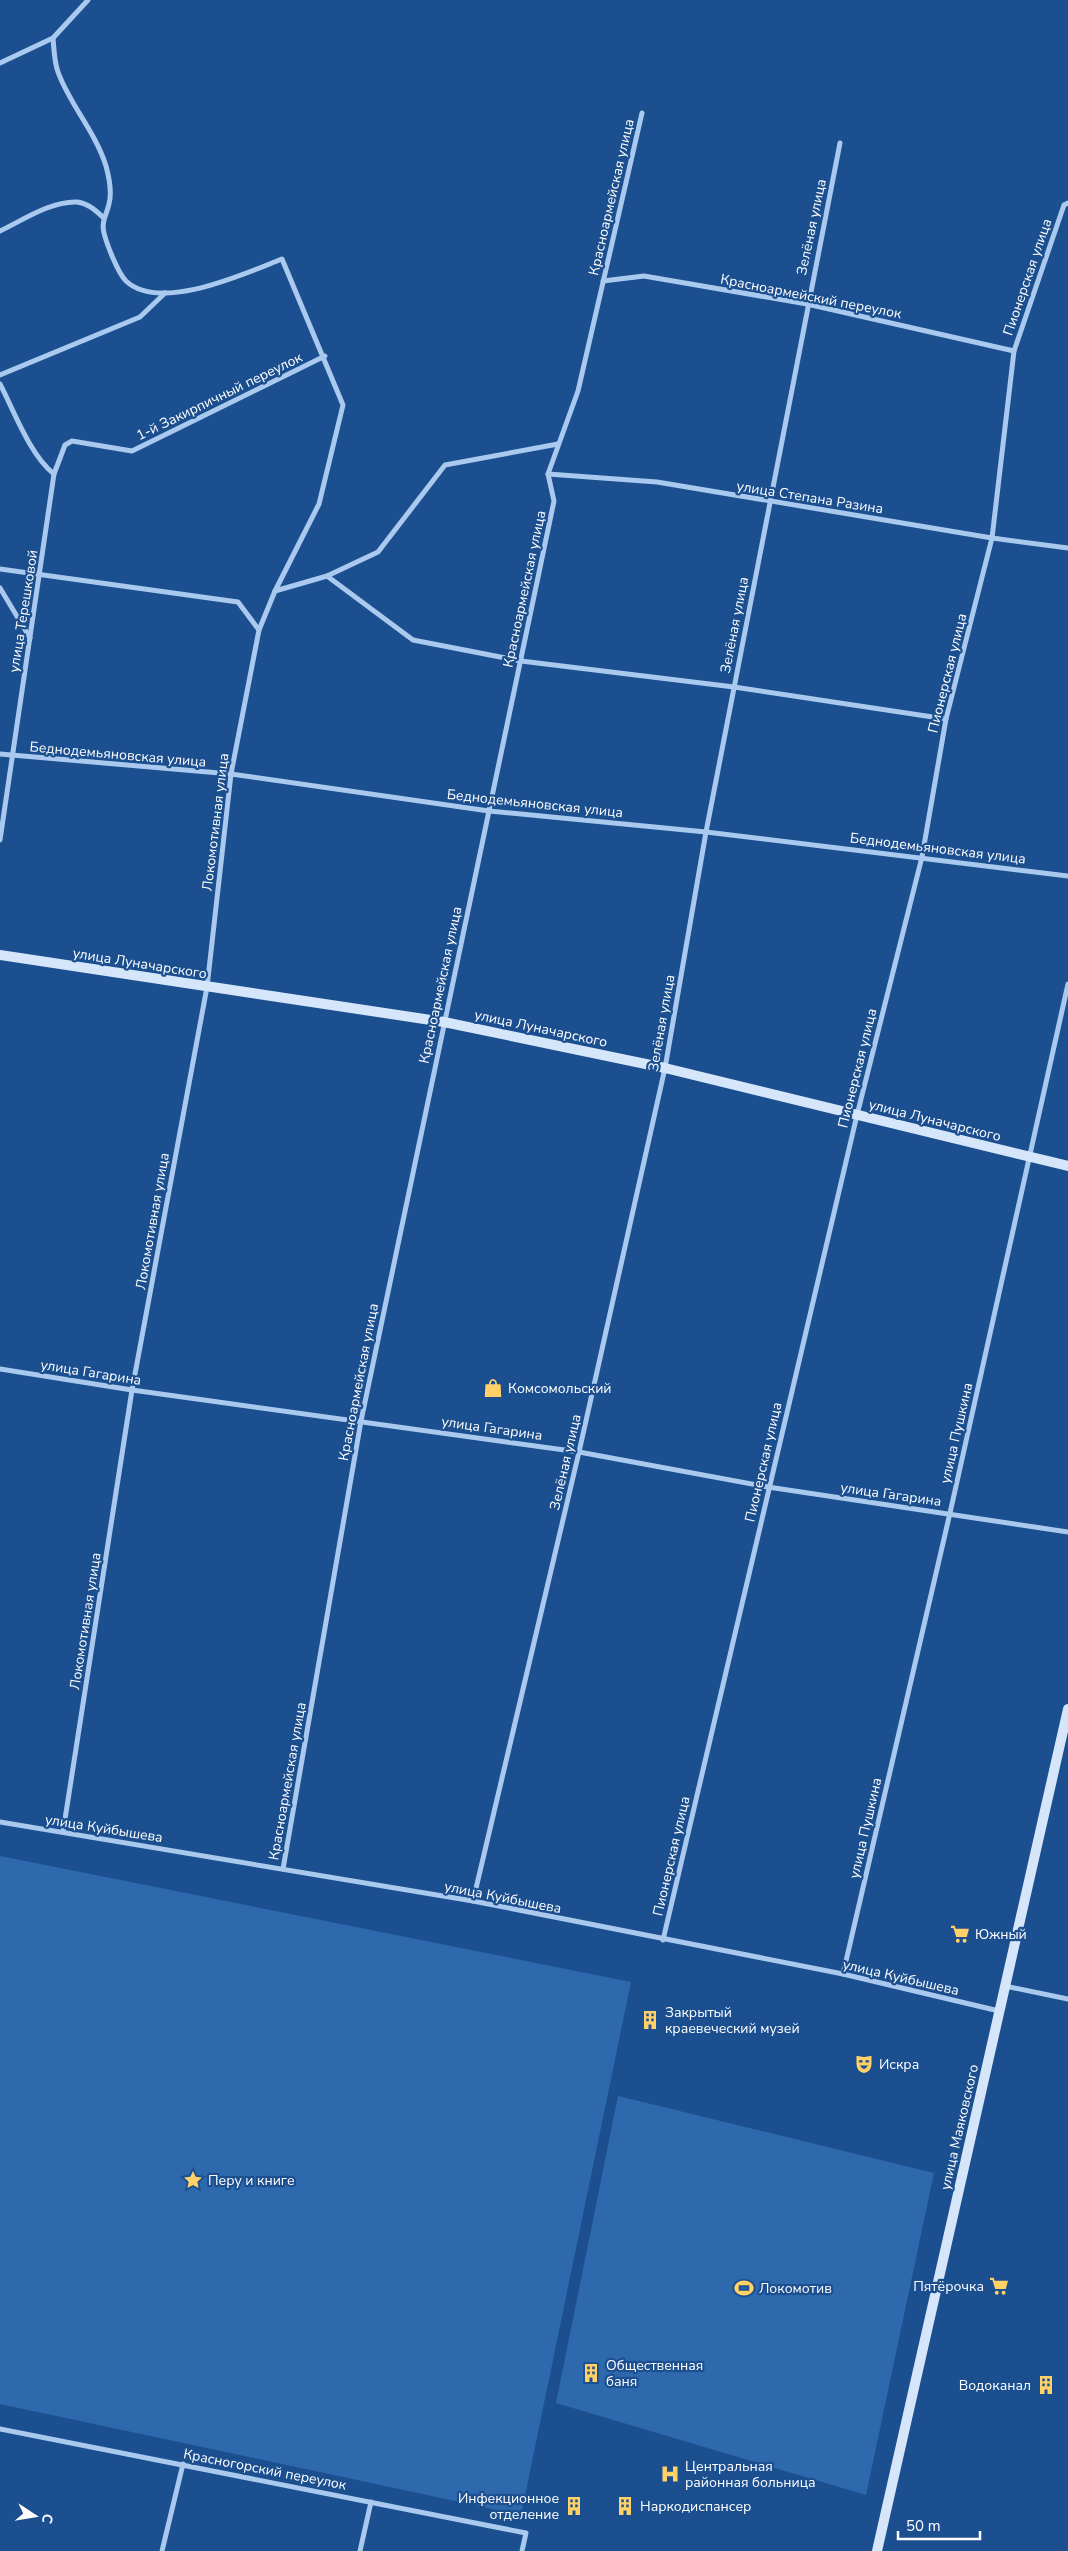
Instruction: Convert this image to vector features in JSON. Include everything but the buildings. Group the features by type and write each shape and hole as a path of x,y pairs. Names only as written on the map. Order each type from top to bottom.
{"main road":[{"name":"улица Луначарского","path":"0,955 444,1022 665,1068 1068,1166"},
{"name":"улица Маяковского","path":"877,2551 1068,1709"}],"street":[{"path":"0,63 53,38 88,0"},
{"name":"Локомотивная улица","path":"53,38 57,70 67,93 91,129 106,167 110,204 104,218 104,232 114,260 126,281 145,291 165,293 210,286 282,259 325,356 343,405 319,504 275,591 259,630 231,774 207,987 132,1390 63,1832"},
{"name":"Красноармейская улица","path":"283,1869 361,1421 554,501 548,474 578,391 642,113"},
{"name":"Зелёная улица","path":"473,1901 579,1452 665,1068 706,832 807,304 840,143"},
{"path":"0,231 56,205 78,202 92,208 104,218"},
{"name":"Пионерская улица","path":"664,1940 768,1487 857,1114 922,857 946,719 992,538 1014,351 1064,205 1068,203"},
{"name":"Красноармейский переулок","path":"604,282 644,276 807,304 1014,351"},
{"path":"0,375 140,316 165,293"},
{"name":"1-й Закирпичный переулок","path":"54,474 65,445 72,441 132,451 325,356"},
{"path":"0,384 28,438 48,469 54,474"},
{"path":"275,591 327,576 378,552 445,465 558,444"},
{"name":"улица Терешковой","path":"0,840 54,474"},
{"name":"улица Степана Разина","path":"548,474 657,482 992,538 1068,548"},
{"path":"0,569 238,602 259,630"},
{"path":"327,576 414,640 521,662 734,687 946,719"},
{"path":"0,588 31,638"},
{"name":"Беднодемьяновская улица","path":"0,754 231,774 489,811 706,832 1068,876"},
{"name":"улица Пушкина","path":"843,1974 950,1514 1068,984"},
{"name":"улица Гагарина","path":"0,1369 132,1390 579,1452 768,1487 1068,1532"},
{"name":"улица Куйбышева","path":"0,1822 473,1901 843,1974 999,2011"},
{"path":"1004,1986 1068,1998"},
{"name":"Красногорский переулок","path":"0,2428 526,2533 522,2551"},
{"path":"162,2551 183,2464"},
{"path":"360,2551 371,2502"}],"shaded area":[{"path":"0,1856 631,1982 521,2515 0,2404"},
{"name":"Локомотив","path":"618,2096 934,2173 866,2495 556,2403"}],"place":[{"name":"Комсомольский","path":"493,1388"},
{"name":"Южный","path":"960,1934"},
{"name":"Закрытый краевеческий музей","path":"650,2020"},
{"name":"Искра","path":"864,2064"},
{"name":"Перу и книге","path":"193,2180"},
{"name":"Пятёрочка","path":"999,2286"},
{"name":"Локомотив","path":"744,2288"},
{"name":"Общественная баня","path":"591,2373"},
{"name":"Водоканал","path":"1046,2385"},
{"name":"Центральная районная больница","path":"670,2474"},
{"name":"Инфекционное отделение","path":"574,2506"},
{"name":"Наркодиспансер","path":"625,2506"}]}
